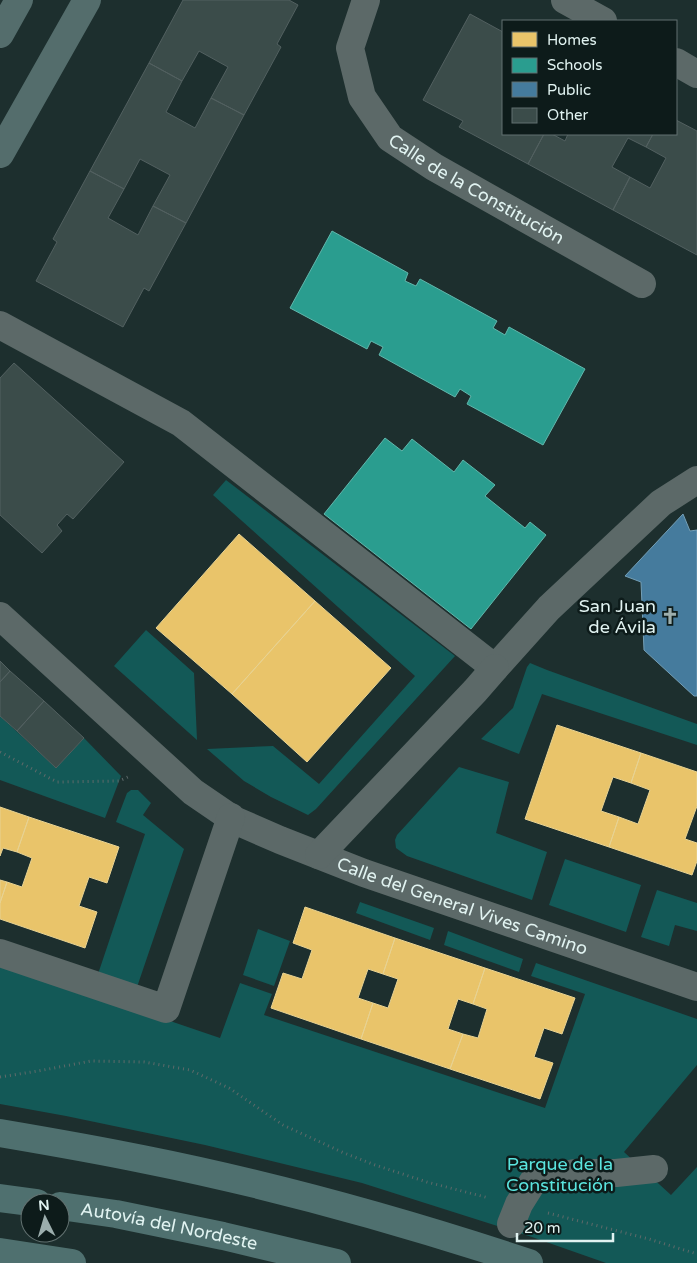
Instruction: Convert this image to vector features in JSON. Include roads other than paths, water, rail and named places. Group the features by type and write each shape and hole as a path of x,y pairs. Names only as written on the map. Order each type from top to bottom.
{"highway":[{"path":"0,1133 142,1159 243,1181 447,1236 529,1263"},
{"path":"0,1198 20,1201"},
{"name":"Autovía del Nordeste","path":"70,1207 116,1214 223,1236 337,1263"},
{"path":"0,1252 72,1263"}],"main road":[{"path":"0,34 19,0"},
{"path":"0,154 87,0"}],"street":[{"name":"Calle de la Constitución","path":"366,0 350,48 362,97 390,138 442,172 642,284"},
{"path":"565,0 601,20"},
{"path":"677,63 697,74"},
{"path":"0,325 181,423 495,668"},
{"path":"319,855 475,691 549,608 661,503 697,480"},
{"name":"Calle del General Vives Camino","path":"0,616 193,792 231,817 280,840 364,873 697,987"},
{"path":"0,953 166,1009 231,817"},
{"path":"515,1214 534,1180 575,1173 616,1173 654,1169"}],"place":[{"name":"San Juan de Ávila","path":"670,616"}],"park label":[{"name":"Parque de la Constitución","path":"560,1174"}]}
